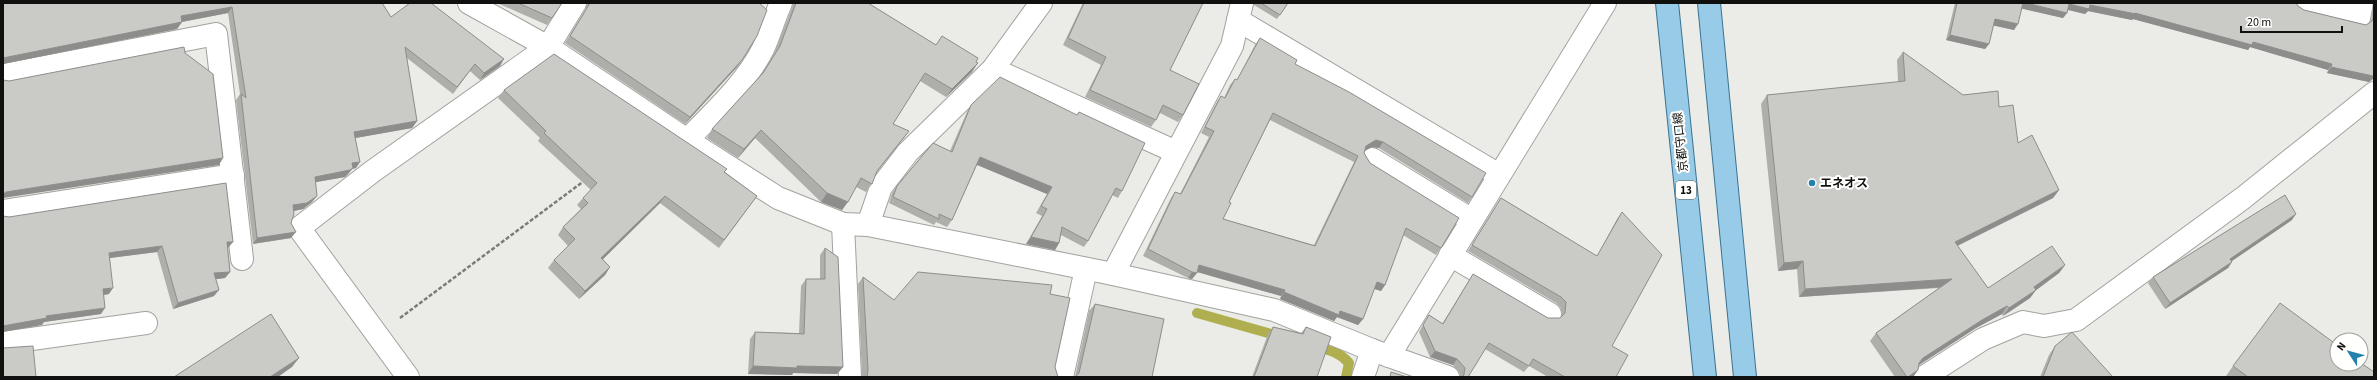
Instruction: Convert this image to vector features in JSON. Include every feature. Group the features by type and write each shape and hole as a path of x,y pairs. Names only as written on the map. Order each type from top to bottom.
{"main road":[{"name":"京都守口線","path":"1667,3 1705,377"},
{"path":"1709,3 1744,377"}],"street":[{"path":"469,3 548,46 687,140 778,198 843,224 868,225 1113,274 1274,310 1380,353 1448,377"},
{"path":"408,377 299,228 373,171 548,46 575,3"},
{"path":"687,140 720,107 748,74 763,48 780,3"},
{"path":"868,225 881,187 908,152 994,69 1041,3"},
{"path":"1363,377 1450,255 1605,3"},
{"path":"2303,3 2359,18 2362,3"},
{"path":"1113,274 1232,46 1240,12 1499,175"},
{"path":"3,75 216,34 242,260"},
{"path":"994,69 1176,152"},
{"path":"1924,377 1982,339 2022,322 2044,326 2076,320 2243,198 2374,93"},
{"path":"1372,159 1472,220"},
{"path":"3,211 232,175"},
{"path":"843,224 850,377"},
{"path":"1450,255 1550,314"},
{"path":"1062,377 1086,269"},
{"path":"3,343 146,324"}],"path":[{"path":"378,335 586,180"}],"building":[{"path":"3,3 382,3 391,17 410,3 431,3 504,59 484,73 475,64 457,87 405,47 417,121 354,132 360,162 352,163 353,168 350,170 315,177 317,196 307,203 293,205 294,214 291,223 296,232 257,238 241,94 246,98 232,7 181,16 182,22 3,58"},
{"path":"518,3 562,3 552,18"},
{"path":"590,3 759,3 767,10 757,36 742,60 690,117 570,36"},
{"path":"796,3 868,3 936,45 942,36 978,58 976,62 978,63 952,89 925,73 893,124 909,131 877,171 872,184 861,178 848,202 827,193 761,130 744,149 712,129 763,73 780,46"},
{"path":"1084,3 1203,3 1170,70 1199,84 1183,115 1163,105 1156,120 1090,90 1106,57 1068,38"},
{"path":"1261,3 1288,3 1280,15"},
{"path":"1957,3 2023,3 2018,24 1995,19 1989,44 1950,35"},
{"path":"2026,3 2296,3 2304,10 2366,25 2372,21 2374,17 2374,75 2331,67 2332,64 2253,42 2252,45 2135,13 2136,14 2090,5 2089,9 2069,4 2067,13"},
{"path":"1260,38 1297,60 1295,64 1349,92 1486,173 1472,197 1383,142 1376,140 1366,146 1364,153 1370,163 1459,218 1441,248 1406,228 1385,285 1377,282 1363,319 1340,311 1339,315 1284,292 1285,290 1199,265 1197,273 1192,272 1148,249 1175,192 1181,194 1214,131 1205,127 1221,96 1225,98 1235,79 1237,80","holes":["1273,113 1358,156 1315,246 1223,219 1231,203 1229,202"]},
{"path":"184,47 185,53 213,74 223,158 6,192 3,194 3,80 9,81"},
{"path":"1903,52 1963,95 1998,91 1999,107 2013,105 2018,143 2032,135 2059,190 1955,242 1988,288 2052,246 2065,265 2034,287 2036,290 2009,308 2007,306 1982,320 1923,358 1919,363 1918,370 1908,377 1876,333 1952,279 1805,289 1803,261 1784,263 1767,95 1905,81"},
{"path":"554,54 727,169 724,172 757,196 724,240 665,196 601,258 610,267 585,291 554,260 575,239 563,227 588,203 583,198 597,183 544,133 546,131 504,90"},
{"path":"1000,77 1077,115 1079,112 1145,143 1122,191 1116,188 1088,241 1062,227 1059,243 1031,237 1047,209 1041,206 1052,187 980,157 952,220 939,214 939,219 893,197 897,186 933,143 952,152 971,105"},
{"path":"226,183 233,242 227,242 230,272 214,273 219,290 178,303 162,246 109,253 113,288 103,289 105,308 46,316 47,318 3,326 3,216 9,217"},
{"path":"2285,195 2296,214 2230,259 2232,262 2170,303 2153,277"},
{"path":"1501,198 1597,256 1622,212 1662,255 1612,346 1628,355 1616,377 1565,377 1533,359 1529,366 1489,343 1468,377 1463,377 1465,368 1457,359 1435,351 1423,325 1429,315 1443,324 1473,274 1548,318 1560,318 1565,313 1566,302 1561,297 1472,245"},
{"path":"825,248 838,257 843,367 797,366 797,368 753,366 755,332 804,334 806,279 825,279"},
{"path":"918,272 1052,285 1050,294 1070,298 1055,367 1058,377 867,377 868,369 863,277 894,300"},
{"path":"2280,303 2329,339 2329,372 2369,372 2369,369 2374,372 2374,377 2248,377 2233,366"},
{"path":"1095,304 1164,319 1152,377 1075,377 1079,373"},
{"path":"271,314 299,358 270,377 174,377"},
{"path":"1273,327 1303,334 1306,327 1331,337 1317,377 1254,377"},
{"path":"2072,332 2113,377 2043,377 2055,346"},
{"path":"33,346 36,377 3,377 3,348"},
{"path":"1391,372 1407,377 1390,377"}],"waterway":[{"path":"1197,313 1282,337"},
{"path":"1314,346 1342,356 1349,363 1346,377"}],"place":[{"name":"エネオス","path":"1812,183"}]}
